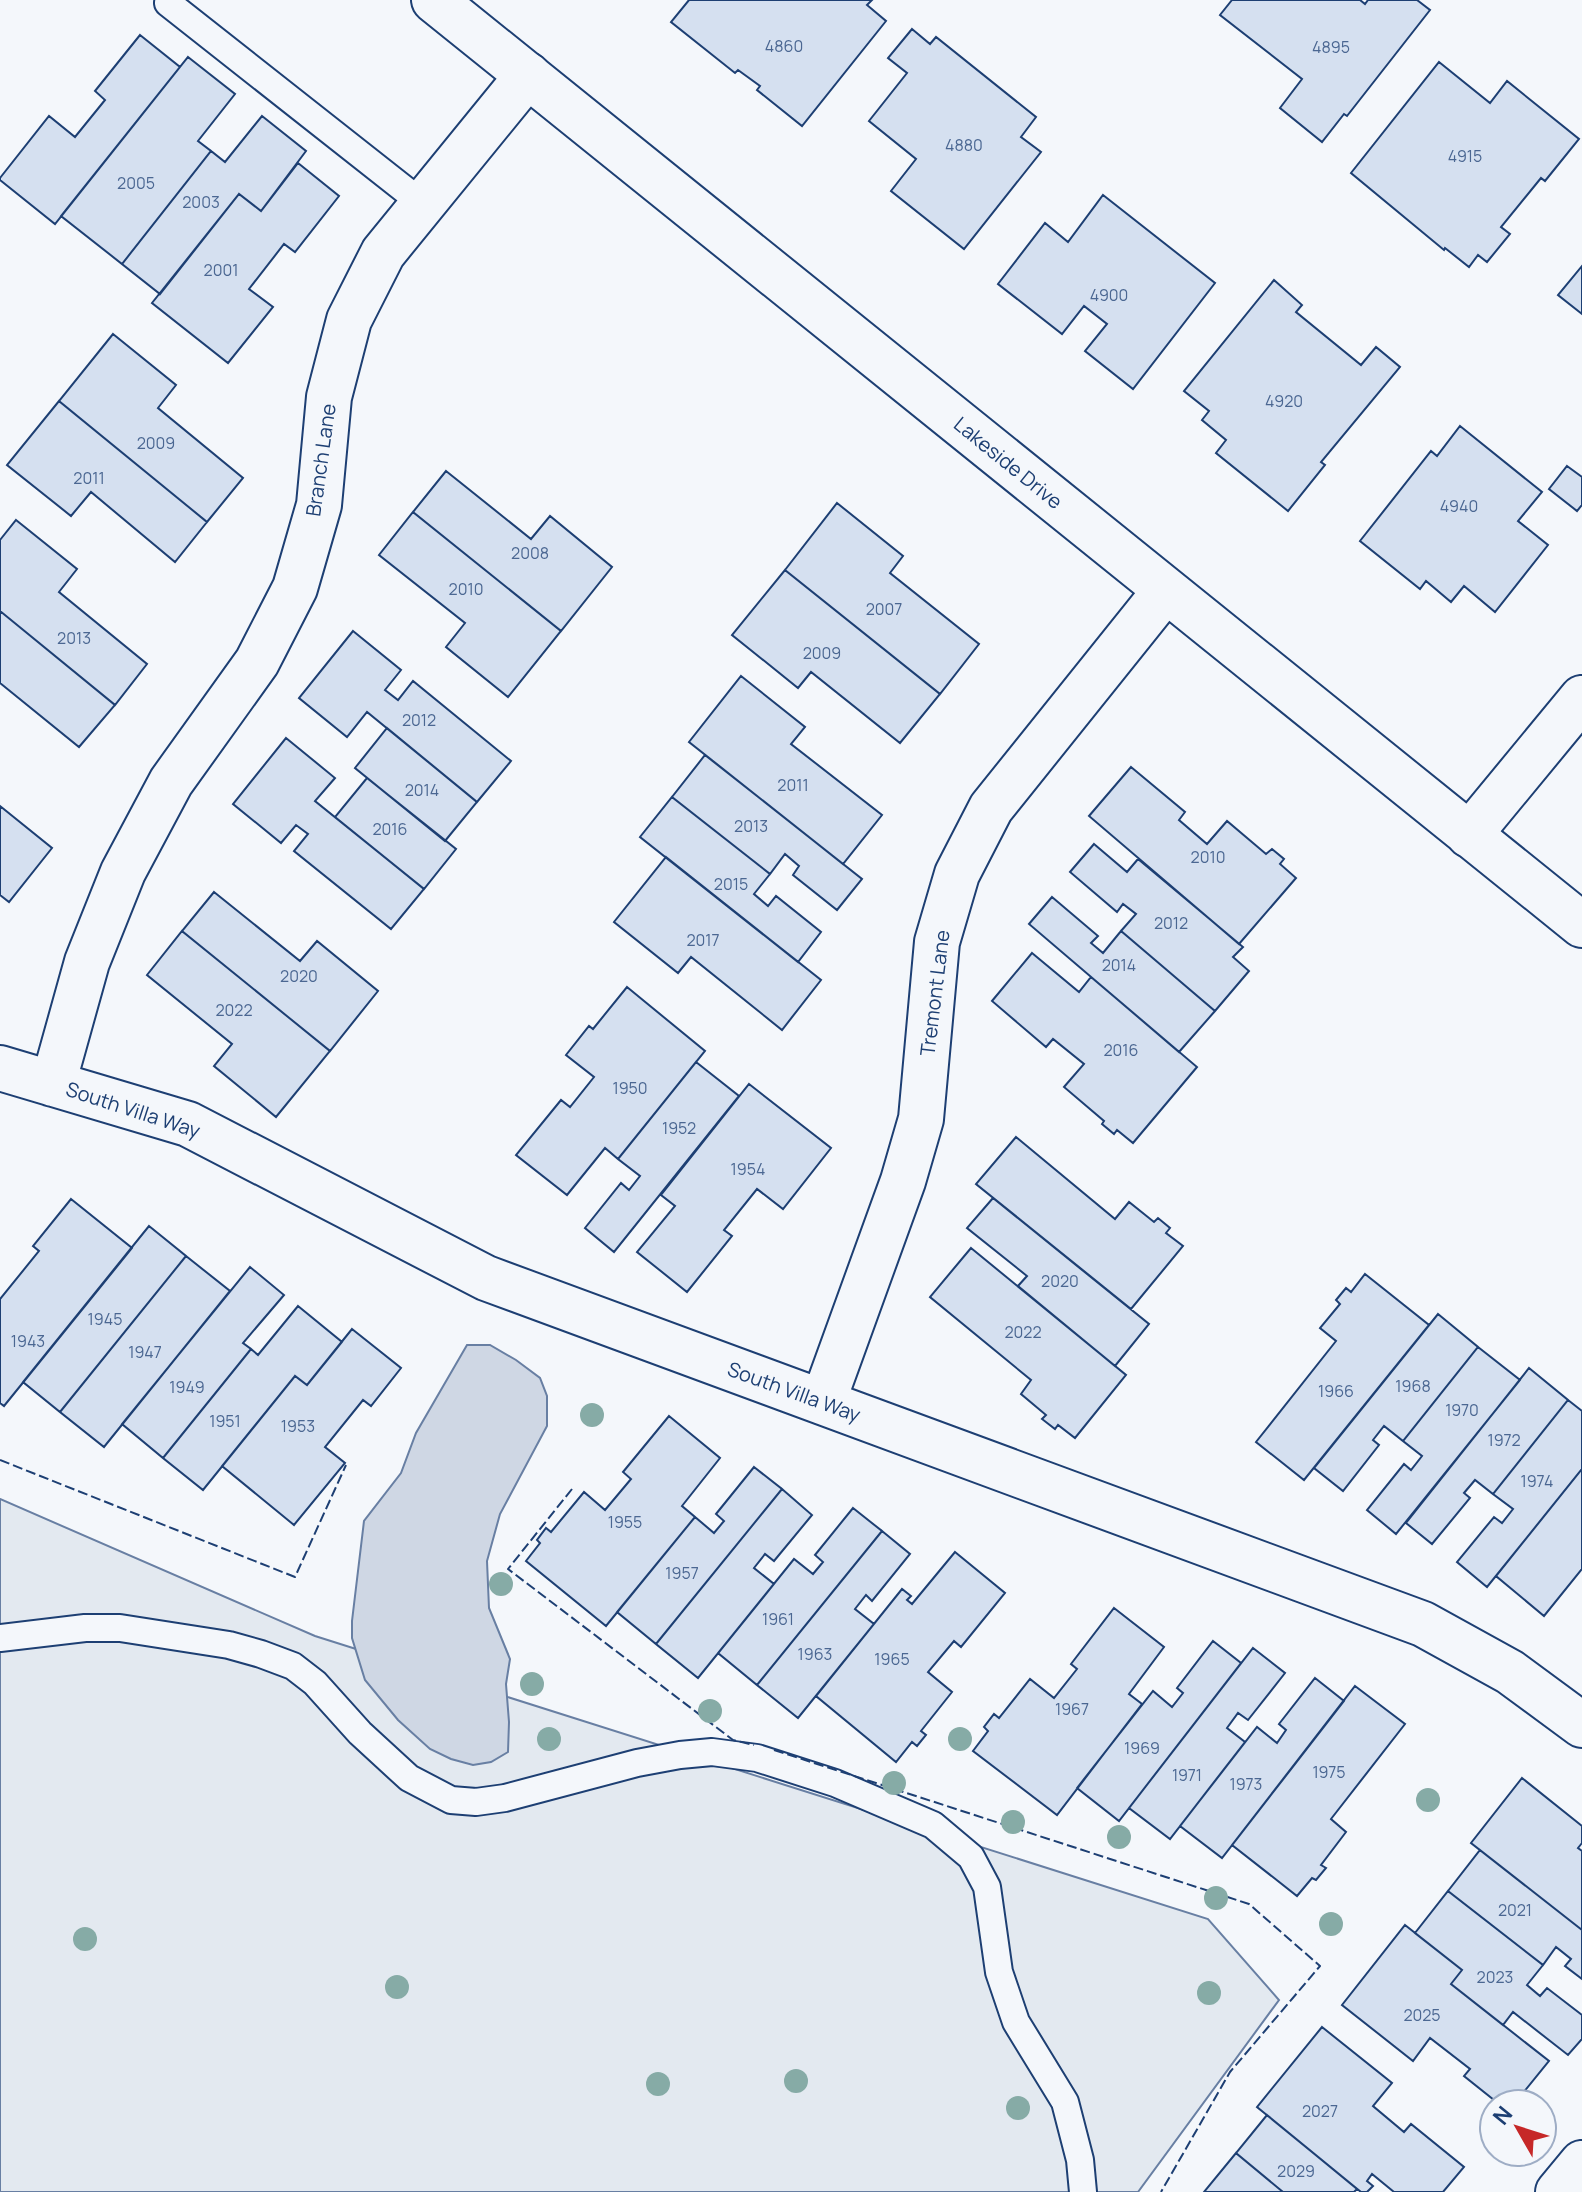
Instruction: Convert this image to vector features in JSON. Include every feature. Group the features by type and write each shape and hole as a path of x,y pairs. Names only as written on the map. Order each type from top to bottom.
{"street":[{"name":"Lakeside Drive","path":"434,0 1582,925"},
{"name":"Branch Lane","path":"53,1084 87,962 123,872 171,782 257,662 295,588 319,505 329,397 349,320 383,253 528,75"},
{"name":"Tremont Lane","path":"823,1402 903,1181 921,1119 937,942 957,874 991,808 1165,591"},
{"path":"1469,835 1582,698"},
{"name":"South Villa Way","path":"0,1068 188,1124 486,1278 1423,1624 1510,1672 1582,1725"},
{"path":"1558,2192 1582,2163"}],"lane":[{"path":"168,3 423,204"},
{"path":"0,1638 85,1628 120,1628 229,1645 272,1658 293,1666 315,1683 360,1733 409,1778 451,1800 476,1802 505,1798 637,1763 712,1752 757,1758 835,1783 933,1825 971,1857 987,1887 999,1972 1016,2022 1065,2102 1080,2160 1083,2192"}],"shaded area":[{"path":"467,1345 490,1345 516,1360 540,1378 547,1396 547,1426 500,1514 487,1561 489,1608 510,1659 506,1684 508,1752 491,1762 473,1765 430,1749 398,1720 365,1680 352,1638 364,1521 401,1473 416,1433"},
{"path":"0,1499 315,1636 1208,1919 1279,2000 1138,2192 0,2192"}],"building":[{"path":"689,0 872,0 867,5 886,21 802,126 757,90 760,86 738,70 735,73 671,22"},
{"path":"1232,0 1360,0 1365,4 1368,0 1417,0 1430,10 1347,116 1344,114 1322,142 1280,108 1302,79 1220,15"},
{"path":"912,29 930,44 936,37 1036,117 1021,137 1041,152 964,249 891,191 916,159 869,121 907,73 888,58"},
{"path":"140,35 180,67 55,224 0,178 49,116 75,137 105,100 95,91"},
{"path":"188,57 235,94 198,141 211,151 122,264 61,216"},
{"path":"1439,62 1490,103 1507,81 1579,139 1545,181 1541,178 1501,227 1510,234 1487,262 1478,255 1469,267 1351,173"},
{"path":"262,116 306,151 261,211 239,194 160,294 122,264 211,151 225,162"},
{"path":"298,163 339,196 295,252 284,244 249,289 273,307 228,363 152,303 239,194 261,211"},
{"path":"1103,195 1215,283 1133,389 1085,351 1107,324 1084,306 1062,334 998,284 1045,223 1068,242"},
{"path":"1582,266 1582,314 1558,295"},
{"path":"1274,280 1302,305 1296,312 1361,365 1376,347 1400,367 1321,462 1325,465 1288,511 1216,453 1226,440 1202,420 1209,411 1184,391"},
{"path":"113,334 176,385 158,408 243,478 207,522 59,401"},
{"path":"59,401 207,522 175,562 91,492 71,516 7,465"},
{"path":"1460,426 1542,492 1518,521 1548,545 1495,612 1464,586 1451,602 1426,581 1420,589 1360,541 1431,451 1437,456"},
{"path":"1567,466 1582,477 1582,505 1577,511 1549,489"},
{"path":"446,471 531,539 550,516 612,567 561,631 413,512"},
{"path":"837,503 903,556 890,573 979,644 940,694 785,570"},
{"path":"413,512 561,631 508,697 446,647 465,623 379,555"},
{"path":"16,520 77,569 59,592 147,664 115,705 0,611 0,540"},
{"path":"785,570 940,694 900,743 811,672 798,688 732,635"},
{"path":"0,611 115,705 79,747 0,683"},
{"path":"353,631 401,670 385,690 398,700 413,681 511,761 477,802 367,712 347,737 299,698"},
{"path":"741,676 805,727 791,744 882,815 843,864 689,742"},
{"path":"387,728 477,802 445,841 355,768"},
{"path":"286,738 335,778 315,801 424,889 391,929 294,851 308,834 296,825 281,843 233,804"},
{"path":"705,755 862,879 837,910 793,875 799,866 785,854 770,874 672,797"},
{"path":"1131,767 1185,812 1179,820 1207,844 1227,821 1266,854 1272,849 1284,859 1280,864 1296,878 1239,944 1089,816"},
{"path":"367,778 456,849 424,889 335,817"},
{"path":"672,797 770,874 754,894 768,906 776,896 821,932 798,962 640,837"},
{"path":"0,806 52,848 9,902 0,895"},
{"path":"1094,844 1127,872 1138,859 1243,947 1233,957 1249,971 1215,1011 1121,931 1136,914 1123,904 1117,912 1070,872"},
{"path":"666,857 821,980 782,1030 691,957 678,973 614,922"},
{"path":"214,892 300,961 317,941 378,991 330,1051 182,931"},
{"path":"1052,897 1098,936 1091,943 1103,953 1121,931 1215,1011 1179,1052 1029,924"},
{"path":"182,931 330,1051 276,1117 214,1066 232,1044 147,975"},
{"path":"1032,953 1079,992 1091,977 1197,1067 1133,1143 1117,1130 1114,1134 1102,1124 1104,1121 1064,1087 1084,1064 1053,1039 1046,1047 992,1001"},
{"path":"627,987 705,1051 618,1159 605,1148 567,1195 516,1155 561,1100 570,1107 594,1077 566,1055 589,1026 593,1029"},
{"path":"696,1062 739,1096 614,1252 585,1228 621,1183 629,1190 640,1176 618,1159"},
{"path":"749,1084 831,1148 783,1209 757,1189 724,1230 732,1236 687,1292 637,1252 675,1206 661,1195"},
{"path":"1016,1137 1115,1219 1129,1202 1154,1222 1158,1218 1170,1228 1166,1233 1183,1246 1131,1309 976,1184"},
{"path":"993,1198 1149,1324 1115,1366 1018,1286 1027,1276 967,1228"},
{"path":"71,1199 132,1248 4,1406 0,1403 0,1299 39,1251 33,1246"},
{"path":"149,1226 186,1256 60,1412 23,1382"},
{"path":"971,1248 1126,1375 1075,1438 1058,1425 1055,1429 1042,1419 1046,1415 1021,1394 1031,1380 930,1297"},
{"path":"186,1256 230,1291 104,1447 60,1412"},
{"path":"250,1267 284,1295 243,1343 251,1349 163,1458 122,1424"},
{"path":"1365,1274 1429,1325 1304,1480 1256,1442 1336,1341 1320,1328 1340,1304 1336,1300 1346,1288 1351,1292"},
{"path":"298,1306 342,1342 307,1385 295,1376 203,1490 163,1458 251,1349 258,1355"},
{"path":"1438,1314 1478,1347 1403,1441 1384,1426 1373,1440 1379,1445 1343,1491 1314,1468"},
{"path":"352,1329 401,1368 371,1406 363,1400 325,1447 345,1463 294,1525 222,1466 295,1376 307,1385"},
{"path":"1478,1347 1520,1380 1396,1534 1367,1510 1404,1464 1411,1470 1422,1456 1403,1441"},
{"path":"1529,1368 1568,1400 1493,1494 1475,1480 1464,1493 1470,1498 1432,1544 1406,1523"},
{"path":"1568,1400 1582,1411 1582,1469 1487,1587 1457,1562 1494,1517 1502,1523 1513,1509 1493,1494"},
{"path":"669,1416 720,1458 682,1506 695,1517 606,1626 526,1561 540,1543 537,1540 546,1528 551,1532 584,1492 605,1510 631,1479 623,1472"},
{"path":"754,1467 782,1489 656,1644 617,1612 695,1517 714,1533 724,1521 716,1514"},
{"path":"1582,1469 1582,1569 1544,1616 1496,1576"},
{"path":"782,1489 812,1515 774,1561 765,1554 754,1568 774,1584 698,1678 656,1644"},
{"path":"853,1508 882,1531 757,1685 718,1653 794,1559 813,1574 823,1562 815,1555"},
{"path":"882,1531 910,1554 872,1601 866,1595 855,1609 874,1624 798,1718 757,1685"},
{"path":"955,1552 1005,1593 961,1647 954,1641 928,1672 952,1692 921,1731 926,1735 917,1746 912,1742 896,1762 816,1696 902,1589 911,1596 907,1600 912,1604"},
{"path":"1114,1608 1164,1647 1129,1694 1142,1704 1057,1815 973,1751 988,1731 984,1727 994,1714 999,1718 1030,1679 1054,1698 1077,1669 1071,1664"},
{"path":"1213,1641 1241,1663 1119,1821 1077,1788 1153,1691 1172,1707 1183,1693 1177,1688"},
{"path":"1253,1648 1285,1673 1248,1720 1238,1713 1227,1728 1245,1742 1170,1839 1129,1808"},
{"path":"1315,1678 1344,1701 1222,1858 1180,1826 1257,1727 1277,1743 1286,1730 1279,1724"},
{"path":"1355,1686 1405,1724 1331,1819 1346,1832 1321,1865 1326,1868 1316,1880 1312,1878 1297,1896 1232,1845"},
{"path":"1522,1778 1582,1826 1582,1843 1578,1848 1582,1851 1582,1930 1471,1843"},
{"path":"1480,1850 1582,1930 1582,1979 1565,1966 1571,1959 1556,1947 1543,1965 1448,1891"},
{"path":"1448,1891 1543,1965 1527,1985 1540,1996 1547,1988 1582,2015 1582,2039 1568,2055 1513,2012 1503,2025 1451,1984 1462,1970 1415,1933"},
{"path":"1405,1925 1462,1970 1451,1984 1549,2061 1527,2088 1479,2088 1464,2076 1470,2069 1430,2038 1413,2061 1342,2005"},
{"path":"1322,2027 1392,2083 1373,2106 1404,2132 1411,2124 1464,2167 1443,2192 1394,2192 1372,2174 1367,2181 1373,2186 1367,2192 1361,2192 1257,2107"},
{"path":"1267,2115 1357,2189 1354,2192 1283,2192 1236,2153"},
{"path":"1236,2153 1283,2192 1204,2192"}],"fence":[{"path":"0,1460 295,1577 346,1465"},
{"path":"572,1489 508,1569 733,1740 754,1745"},
{"path":"774,1750 1249,1904 1320,1966 1230,2072 1161,2192"}]}
